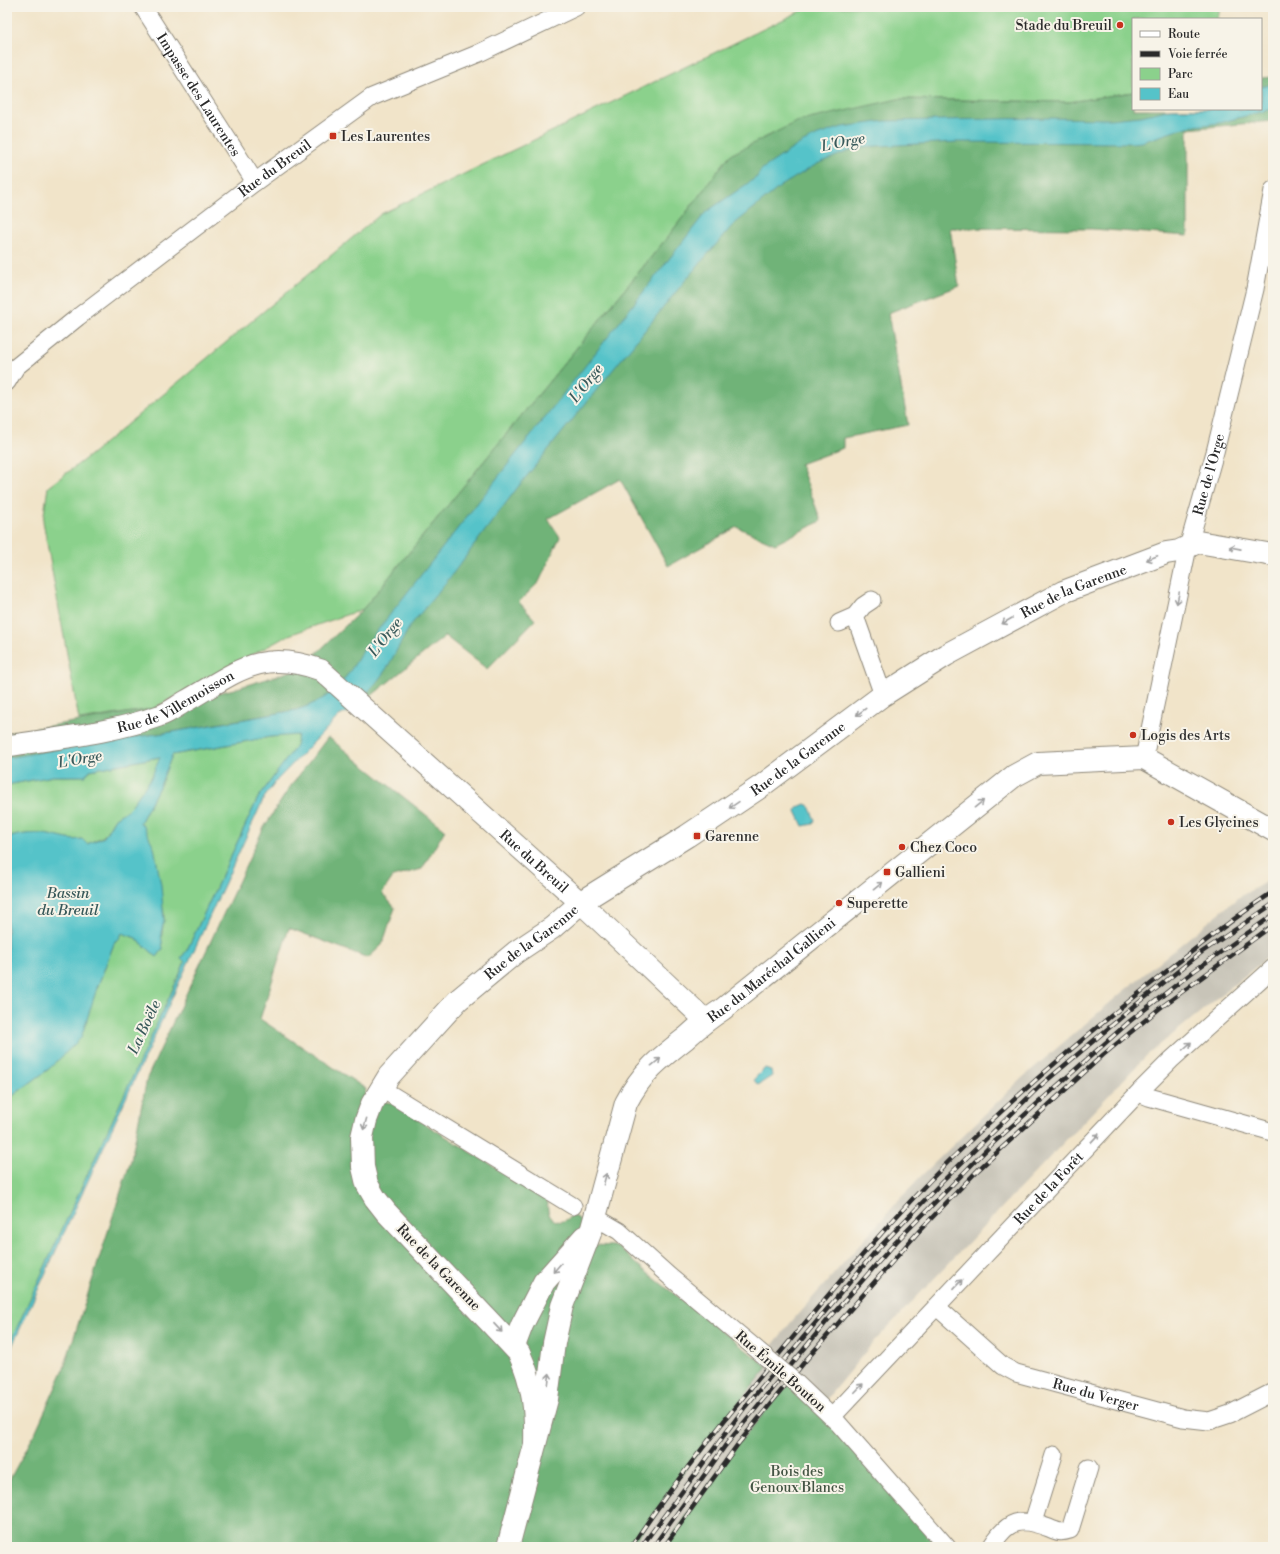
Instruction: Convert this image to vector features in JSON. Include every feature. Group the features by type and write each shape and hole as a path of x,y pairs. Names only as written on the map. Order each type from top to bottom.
{"main road":[{"name":"Rue de la Garenne","path":"535,1444 534,1401 528,1374 517,1349 386,1212 375,1198 367,1184 363,1167 362,1136 372,1104 389,1076 458,1000 492,972 552,928 581,903 687,836 760,787 883,695 946,655 1063,592 1166,553 1179,551 1198,542 1208,542 1273,555"},
{"path":"1144,758 1273,830"},
{"name":"Rue du Maréchal Gallieni","path":"508,1547 546,1399 554,1343 562,1306 593,1222 626,1104 635,1086 650,1067 705,1020 729,1005 1014,776 1038,763 1144,758"},
{"name":"Rue du Maréchal Gallieni","path":"517,1349 525,1318 544,1282 593,1222"},
{"path":"517,1349 554,1343"}],"street":[{"name":"Impasse des Laurentes","path":"143,7 255,182"},
{"name":"Rue du Breuil","path":"7,382 16,367 27,358 255,182 372,97 477,54 576,7"},
{"name":"Rue de l'Orge","path":"1144,758 1188,547 1242,341 1268,249 1273,190"},
{"path":"839,623 856,616 863,606 872,600"},
{"path":"856,616 883,695"},
{"name":"Rue de Villemoisson","path":"7,746 99,731 132,724 161,715 244,668 263,661 285,660 303,663 321,670 360,705"},
{"name":"Rue du Breuil","path":"360,705 581,903 705,1020"},
{"name":"Rue de la Forêt","path":"832,1417 1141,1090 1171,1060 1273,968"},
{"path":"382,1089 573,1206"},
{"path":"1141,1090 1144,1095 1149,1097 1273,1132"},
{"name":"Rue Émile Bouton","path":"593,1222 619,1231 796,1382 832,1417 947,1547"},
{"name":"Rue du Verger","path":"937,1307 1003,1366 1016,1373 1183,1418 1209,1421 1223,1416 1273,1392"},
{"path":"1033,1522 1054,1455"},
{"path":"991,1547 1003,1530 1012,1523 1023,1521 1033,1522 1062,1533 1070,1530 1089,1468"}],"shaded area":[{"path":"1273,878 1273,953 1146,1056 871,1345 745,1498 710,1547 620,1547 682,1457 792,1321 917,1180 1022,1078 1120,994 1239,897"}],"green space":[{"path":"809,7 1220,7 1218,18 1132,18 1132,92 1069,102 898,99 730,155 670,234 363,609 289,635 152,709 79,720 43,521 48,487 89,456 381,214"},
{"path":"1273,77 1273,121 1188,129 1188,236 1092,229 950,228 959,286 888,313 908,425 843,438 843,448 800,464 821,521 775,544 737,527 668,566 620,479 548,519 560,537 539,582 519,602 535,620 487,669 445,636 360,705 338,687 334,692 319,702 296,710 172,732 91,743 7,758 7,733 152,709 234,689 301,668 363,609 670,234 730,155 796,122 898,99 1069,102 1132,92 1132,110 1262,110 1262,78"},
{"path":"298,734 297,746 258,798 187,950 181,958 185,961 179,976 7,1350 7,1100 50,1068 97,988 115,941 120,938 122,933 136,938 157,957 162,949 161,940 164,913 140,823 161,783 172,755 270,737"},
{"path":"328,737 445,830 422,869 393,877 382,893 395,908 382,945 368,958 289,928 260,1019 366,1089 364,1098 391,1103 544,1197 548,1203 551,1218 563,1221 572,1215 585,1223 596,1245 613,1246 619,1248 645,1271 768,1367 686,1468 631,1547 7,1547 7,1484 34,1435 63,1371 131,1160 147,1078 263,829 290,787"},
{"path":"160,757 152,778 129,809 115,818 104,836 87,844 82,839 78,840 42,834 25,834 7,838 7,785 53,776 81,776 90,770"},
{"name":"Bois des Genoux Blancs","path":"791,1382 947,1547 664,1547 738,1444"}],"water":[{"path":"1273,84 1273,109 1219,123 1187,127 1142,142 957,142 859,147 817,164 781,186 732,226 688,277 518,487 448,580 410,626 387,668 376,683 352,710 339,716 277,780 264,798 7,1357 7,1349 179,976 185,962 181,958 187,950 258,798 296,746 298,735 270,737 172,755 161,783 140,823 143,825 154,847 161,885 164,921 161,933 163,949 157,957 136,938 122,933 120,938 115,941 97,988 81,1038 50,1068 7,1100 7,838 25,834 42,834 78,840 82,839 87,844 104,837 115,818 129,809 151,778 160,757 90,770 85,776 53,776 7,785 7,758 91,743 172,732 296,710 310,705 331,693 345,678 366,645 706,212 757,177 761,170 801,143 818,135 842,127 885,121 1047,118 1110,119 1141,116 1167,110 1262,110 1262,87"},
{"path":"805,804 809,806 815,820 813,824 803,826 796,811 798,807"},
{"path":"765,1068 771,1070 772,1076 758,1085 754,1080"}],"railway":[{"path":"631,1547 687,1468 748,1392 867,1250 949,1161 1026,1088 1107,1019 1216,932 1273,892"},
{"path":"641,1547 745,1407 875,1252 942,1182 1039,1087 1137,1004 1202,952 1273,904"},
{"path":"653,1547 725,1446 827,1321 896,1242 992,1144 1130,1021 1194,971 1273,915"},
{"path":"664,1547 738,1444 806,1360 920,1230 978,1170 1103,1055 1160,1008 1273,925"}],"place":[{"name":"Stade du Breuil","path":"1120,25"},
{"name":"Les Laurentes","path":"333,136"},
{"name":"Logis des Arts","path":"1133,735"},
{"name":"Les Glycines","path":"1171,822"},
{"name":"Garenne","path":"697,836"},
{"name":"Chez Coco","path":"902,847"},
{"name":"Gallieni","path":"887,872"},
{"name":"Superette","path":"839,903"}],"water label":[{"name":"L'Orge","path":"843,142"},
{"name":"L'Orge","path":"586,383"},
{"name":"L'Orge","path":"385,637"},
{"name":"L'Orge","path":"80,759"},
{"name":"Bassin du Breuil","path":"68,902"},
{"name":"La Boële","path":"144,1027"}]}
